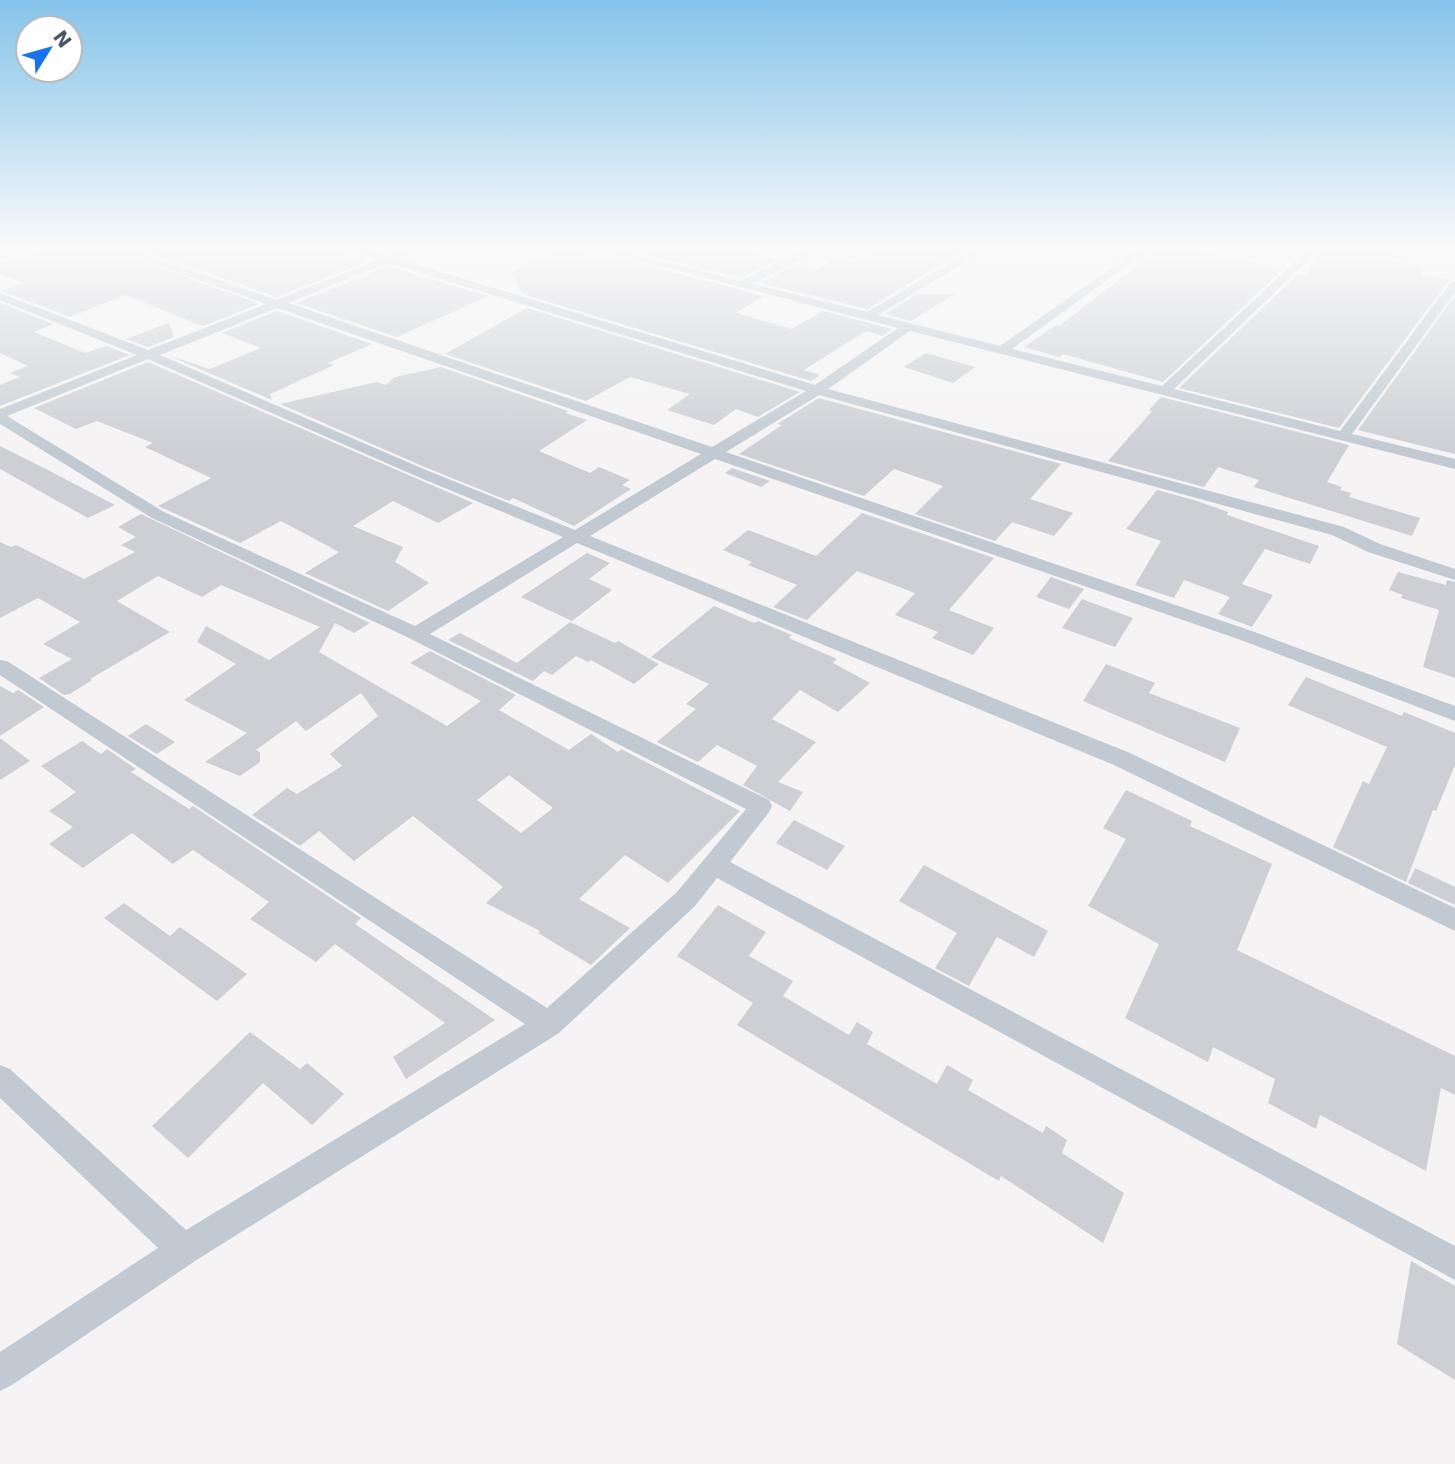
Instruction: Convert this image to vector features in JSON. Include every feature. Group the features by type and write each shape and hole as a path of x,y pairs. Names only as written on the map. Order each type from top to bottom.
{"street":[{"path":"49,315 149,355 421,473 1122,759 1455,920"},
{"path":"0,416 247,315"},
{"path":"314,315 1245,635 1455,714"},
{"path":"571,315 817,390 1338,531 1374,548 1455,575"},
{"path":"1002,350 1051,315"},
{"path":"1166,391 1245,315"},
{"path":"1343,436 1432,315"},
{"path":"869,316 1455,464"},
{"path":"416,634 817,390 908,326"},
{"path":"0,416 158,515 416,634 761,806 686,899 549,1024 184,1250 0,1373"},
{"path":"0,666 549,1024"},
{"path":"713,864 1455,1264"},
{"path":"0,1079 184,1250"}],"building":[{"path":"0,315 31,315 53,324 34,332 85,353 106,346 130,355 0,406 0,385 20,377 10,373 28,366 0,353"},
{"path":"176,315 230,315 203,326"},
{"path":"266,315 289,315 372,344 328,363 334,365 270,394 272,400 167,355 210,369 261,348 222,333"},
{"path":"333,315 445,315 397,337"},
{"path":"514,315 551,315 800,392 758,417 736,409 714,425 667,410 690,394 630,377 586,401 445,354"},
{"path":"593,315 744,315 792,329 816,315 840,315 892,329 882,336 867,331 804,370 820,375 811,381"},
{"path":"890,315 920,315 911,321"},
{"path":"1073,315 1234,315 1163,382 1063,354 1059,357 1024,347 1056,325 1059,326"},
{"path":"1255,315 1423,315 1339,428 1179,388"},
{"path":"1441,315 1455,315 1455,454 1358,430"},
{"path":"169,323 174,337 148,347 126,339"},
{"path":"926,353 975,367 953,383 904,367"},
{"path":"148,362 473,503 438,523 393,501 353,526 403,547 395,562 429,583 388,611 305,573 339,552 281,521 240,543 158,506 211,478 145,447 153,443 97,421 76,429 34,408"},
{"path":"441,367 587,420 539,451 590,473 599,467 630,480 622,485 631,489 574,526 513,498 509,501 427,468 280,404 377,382 386,385 395,377"},
{"path":"1161,397 1349,445 1327,482 1351,493 1349,497 1420,518 1412,536 1254,487 1259,480 1218,467 1204,487 1108,461"},
{"path":"819,398 1061,464 1030,499 1073,513 1054,536 1012,522 995,541 915,514 943,486 894,469 864,496 739,454 782,425 777,424"},
{"path":"0,446 115,505 88,518 0,469"},
{"path":"732,468 770,481 761,487 725,473"},
{"path":"1157,490 1194,500 1228,512 1227,515 1319,546 1310,564 1265,549 1242,584 1273,595 1252,627 1218,614 1230,597 1184,580 1174,598 1135,585 1161,541 1126,529"},
{"path":"862,513 994,558 949,610 994,628 973,655 932,638 938,632 895,615 915,593 857,571 807,620 773,607 797,585 748,565 752,562 723,550 748,530 816,556"},
{"path":"141,514 370,623 354,633 335,623 319,652 447,726 481,701 410,663 430,651 516,695 499,710 569,750 591,734 618,752 621,749 740,811 668,883 625,855 579,899 630,928 591,965 538,933 540,931 486,903 503,887 413,816 354,861 319,831 300,846 252,815 287,788 297,794 342,766 330,754 378,716 361,693 306,731 296,721 256,750 260,752 260,762 240,776 205,762 247,733 184,700 236,664 197,642 206,626 269,660 320,627 221,585 202,597 158,576 117,601 170,632 90,679 92,680 70,694 64,695 39,678 72,659 43,644 80,622 38,598 0,618 0,542 11,547 16,545 84,579 135,552 121,545 136,537 118,527","holes":["509,775 553,808 521,833 477,800"]},
{"path":"587,553 610,563 589,579 612,590 572,621 521,597"},
{"path":"1398,572 1446,585 1447,580 1455,582 1455,678 1423,667 1439,610 1401,598 1403,595 1389,590"},
{"path":"1051,577 1084,589 1069,609 1036,597"},
{"path":"1082,599 1133,618 1115,647 1062,628"},
{"path":"714,606 792,635 789,637 791,639 837,659 833,663 870,683 838,712 800,690 772,719 816,742 778,782 803,792 790,811 743,785 757,766 717,745 698,762 657,742 696,709 686,704 709,684 651,657"},
{"path":"570,622 615,643 618,641 659,664 634,684 591,660 588,662 576,656 552,675 544,671 533,681 448,640 460,633 517,663"},
{"path":"1106,664 1155,683 1149,693 1240,728 1225,762 1083,701"},
{"path":"1306,677 1402,716 1404,712 1455,733 1455,765 1436,811 1433,810 1406,882 1333,847 1363,781 1369,784 1387,747 1288,705"},
{"path":"0,686 13,693 18,690 44,707 0,736"},
{"path":"146,724 175,742 157,754 128,736"},
{"path":"0,738 30,761 0,780"},
{"path":"82,741 101,754 107,749 136,769 131,772 189,809 193,806 361,918 355,924 495,1020 406,1079 393,1057 445,1023 335,944 316,962 250,919 269,902 193,850 173,864 132,833 83,868 49,844 73,827 49,811 76,792 41,766"},
{"path":"1126,790 1192,821 1190,826 1272,864 1237,950 1455,1056 1455,1095 1441,1088 1426,1171 1320,1115 1316,1129 1268,1103 1275,1079 1213,1047 1208,1062 1125,1018 1159,944 1088,906 1126,839 1103,828"},
{"path":"794,820 845,846 827,870 776,843"},
{"path":"924,865 1048,931 1034,957 997,937 969,986 935,968 957,933 899,901"},
{"path":"1415,868 1455,887 1455,905 1408,883"},
{"path":"124,903 170,936 180,927 247,974 217,1001 104,918"},
{"path":"718,905 766,932 749,956 793,981 783,996 849,1035 857,1022 873,1032 867,1044 937,1084 947,1065 973,1080 968,1090 1043,1133 1046,1126 1067,1140 1062,1153 1124,1193 1103,1243 1001,1176 999,1181 737,1025 753,1003 677,956"},
{"path":"250,1032 300,1069 307,1063 344,1094 312,1125 263,1083 188,1158 152,1126"},
{"path":"1411,1261 1455,1286 1455,1380 1397,1344"}]}
